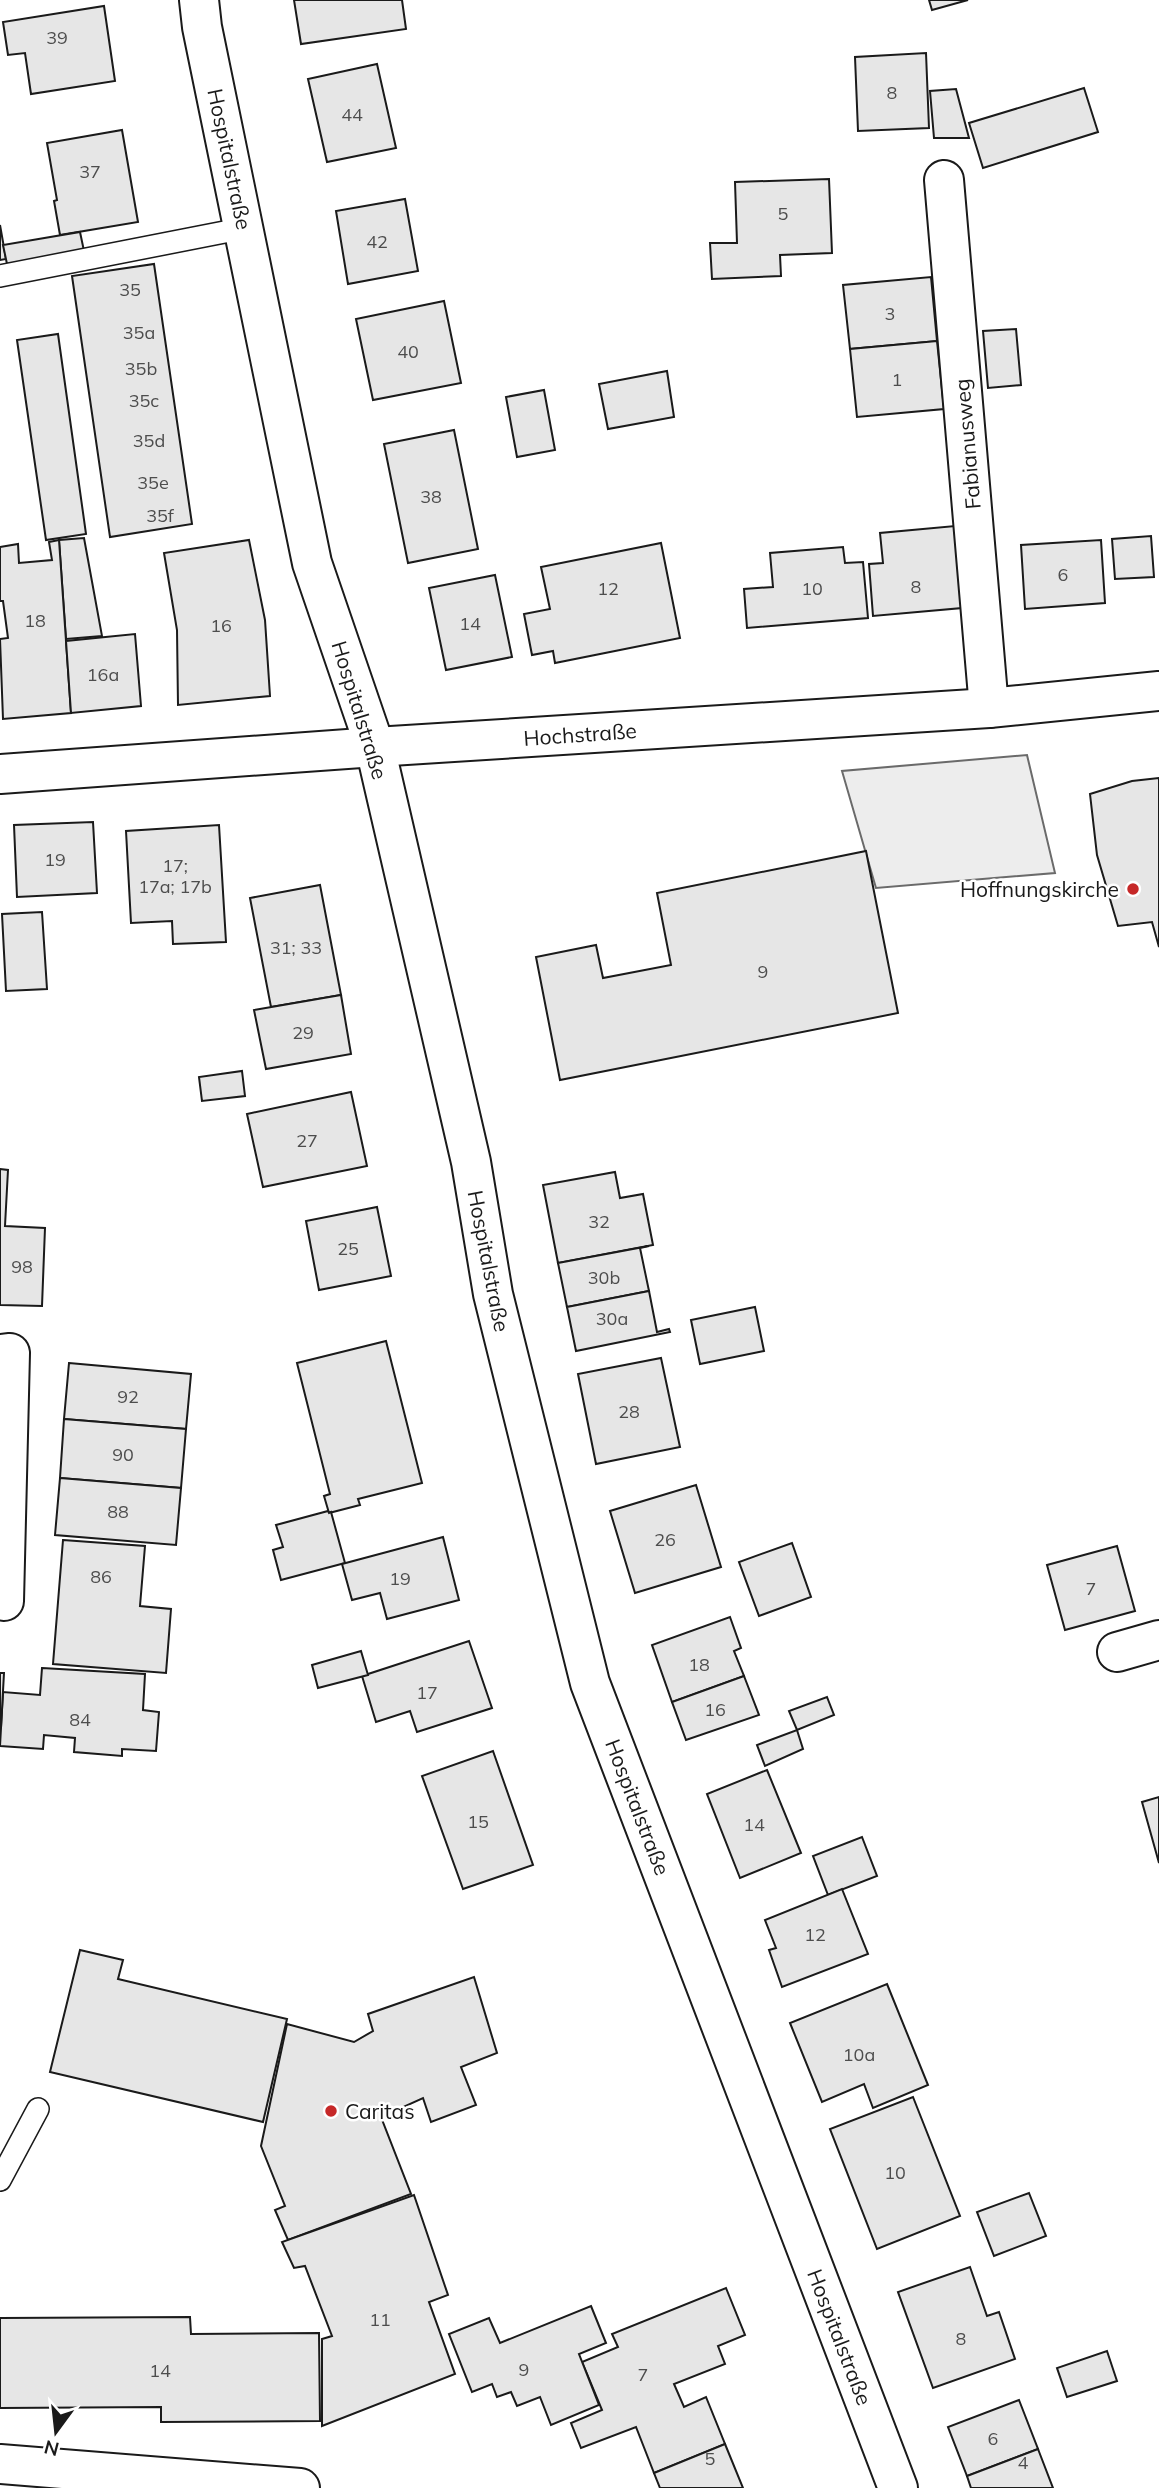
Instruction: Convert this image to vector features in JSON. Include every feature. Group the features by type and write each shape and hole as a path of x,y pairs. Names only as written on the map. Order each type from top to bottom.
{"street":[{"name":"Hospitalstraße","path":"199,0 202,27 312,563 375,747 471,1162 493,1294 590,1683 898,2488"},
{"name":"Fabianusweg","path":"944,180 989,708"},
{"name":"Hochstraße","path":"0,774 989,708 1159,691"},
{"path":"0,1354 10,1353 4,1446 4,1601"},
{"path":"1117,1652 1159,1640"},
{"path":"0,2464 300,2488"}],"lane":[{"path":"0,276 245,228"},
{"path":"0,2180 38,2109"}],"shaded area":[{"path":"1027,755 1055,873 876,888 842,771"}],"building":[{"path":"294,0 402,0 406,29 301,44"},
{"path":"929,0 968,0 932,10"},
{"path":"104,6 115,81 31,94 25,53 8,55 3,22"},
{"path":"926,53 929,128 858,131 855,57"},
{"path":"377,64 396,148 327,162 308,79"},
{"path":"1084,88 1098,132 983,168 969,123"},
{"path":"956,89 969,138 934,138 930,91"},
{"path":"122,130 138,222 60,235 47,143"},
{"path":"829,179 832,253 780,255 781,276 712,279 710,243 737,243 735,182"},
{"path":"405,199 418,271 348,284 336,211"},
{"path":"0,225 6,259 0,260"},
{"path":"80,232 84,251 7,264 3,245"},
{"path":"154,264 192,524 110,537 72,276"},
{"path":"931,277 937,341 850,349 843,285"},
{"path":"444,301 461,383 373,400 356,319"},
{"path":"1016,329 1021,385 988,388 983,331"},
{"path":"58,334 86,534 46,540 17,340"},
{"path":"937,341 944,409 857,417 850,349"},
{"path":"667,371 674,417 608,429 599,384"},
{"path":"544,390 555,450 517,457 506,397"},
{"path":"454,430 478,549 408,563 384,444"},
{"path":"955,526 962,608 873,616 869,564 883,563 880,533"},
{"path":"1151,536 1154,577 1115,579 1112,539"},
{"path":"84,538 102,636 66,639 59,540"},
{"path":"59,540 71,713 3,719 0,639 8,638 3,601 0,601 0,547 18,544 19,563 52,560 49,542"},
{"path":"249,540 265,620 270,696 178,705 177,630 164,553"},
{"path":"1101,540 1105,603 1025,609 1021,545"},
{"path":"661,543 680,638 555,663 553,651 532,655 524,614 550,609 541,567"},
{"path":"843,547 845,563 863,562 868,618 747,628 744,589 773,587 770,553"},
{"path":"495,575 512,657 446,670 429,588"},
{"path":"135,634 141,706 71,713 66,641"},
{"name":"Hoffnungskirche","path":"1159,778 1159,947 1152,922 1118,926 1097,855 1090,794 1132,781"},
{"path":"93,822 97,893 17,897 14,825"},
{"path":"219,825 226,942 173,944 172,921 131,923 126,831"},
{"path":"866,851 898,1013 560,1080 536,957 596,945 603,978 671,965 657,893"},
{"path":"320,885 341,995 271,1007 250,898"},
{"path":"42,912 47,989 6,991 2,914"},
{"path":"341,995 351,1054 266,1069 254,1010"},
{"path":"242,1071 245,1096 202,1101 199,1077"},
{"path":"351,1092 367,1166 263,1187 247,1114"},
{"path":"0,1169 8,1170 5,1226 45,1228 42,1306 0,1305"},
{"path":"615,1172 620,1198 643,1194 653,1245 558,1263 543,1185"},
{"path":"377,1207 391,1276 319,1290 306,1221"},
{"path":"649,1246 640,1248 649,1291 567,1307 558,1263"},
{"path":"649,1291 657,1332 669,1329 670,1332 576,1351 567,1307"},
{"path":"755,1307 764,1351 700,1364 691,1320"},
{"path":"386,1341 422,1483 358,1499 360,1505 329,1513 324,1496 330,1494 297,1363"},
{"path":"661,1358 680,1447 596,1464 578,1374"},
{"path":"69,1363 191,1374 186,1429 64,1419"},
{"path":"64,1419 186,1429 181,1488 60,1478"},
{"path":"60,1478 181,1488 176,1545 55,1535"},
{"path":"696,1485 721,1567 635,1593 610,1511"},
{"path":"331,1512 345,1563 281,1580 273,1550 283,1547 276,1525"},
{"path":"443,1537 459,1600 387,1619 380,1593 352,1600 342,1564"},
{"path":"63,1540 145,1546 140,1606 171,1609 166,1673 53,1664"},
{"path":"792,1543 811,1597 759,1616 739,1562"},
{"path":"1117,1546 1135,1611 1065,1630 1047,1565"},
{"path":"730,1617 741,1648 734,1651 744,1676 672,1702 652,1645"},
{"path":"469,1641 492,1708 417,1732 410,1711 376,1722 362,1676"},
{"path":"361,1651 368,1675 318,1688 312,1665"},
{"path":"42,1668 145,1674 143,1710 159,1712 156,1751 122,1749 122,1756 74,1752 75,1738 44,1735 43,1749 0,1746 3,1692 40,1695"},
{"path":"0,1673 4,1673 1,1727 0,1727"},
{"path":"744,1676 759,1715 686,1740 672,1702"},
{"path":"827,1697 834,1715 797,1730 789,1711"},
{"path":"797,1730 803,1749 765,1766 757,1745"},
{"path":"493,1751 533,1865 463,1889 422,1776"},
{"path":"767,1770 801,1853 740,1878 707,1794"},
{"path":"1159,1797 1159,1863 1142,1802"},
{"path":"862,1837 877,1876 828,1895 813,1856"},
{"path":"842,1889 868,1954 782,1987 769,1950 776,1948 765,1920"},
{"path":"80,1950 123,1960 118,1979 287,2019 263,2122 50,2072"},
{"name":"Caritas","path":"474,1977 497,2053 461,2067 476,2105 431,2122 423,2098 381,2117 411,2194 288,2240 275,2210 285,2206 261,2146 287,2024 354,2042 373,2031 368,2014"},
{"path":"887,1984 928,2085 873,2108 864,2084 822,2102 790,2023"},
{"path":"913,2097 960,2216 877,2249 830,2129"},
{"path":"1029,2193 1046,2236 994,2256 977,2212"},
{"path":"414,2195 448,2295 429,2302 455,2374 322,2426 322,2339 332,2336 305,2266 294,2268 282,2242"},
{"path":"970,2267 987,2316 999,2312 1015,2359 933,2388 898,2292"},
{"path":"726,2288 745,2335 718,2346 725,2364 674,2384 684,2407 706,2397 725,2444 654,2473 636,2427 581,2448 571,2423 602,2410 582,2362 618,2347 612,2334"},
{"path":"591,2306 606,2343 579,2354 599,2405 551,2425 540,2397 517,2406 511,2392 497,2397 492,2384 472,2392 449,2334 489,2318 500,2343"},
{"path":"190,2317 191,2334 319,2333 320,2421 161,2422 161,2407 0,2408 0,2318"},
{"path":"1107,2351 1117,2381 1067,2397 1057,2368"},
{"path":"1019,2400 1038,2449 967,2476 948,2427"},
{"path":"725,2444 743,2488 660,2488 654,2473"},
{"path":"1038,2449 1053,2488 971,2488 967,2476"}],"place":[{"name":"Hoffnungskirche","path":"1133,889"},
{"name":"Caritas","path":"331,2111"}]}
